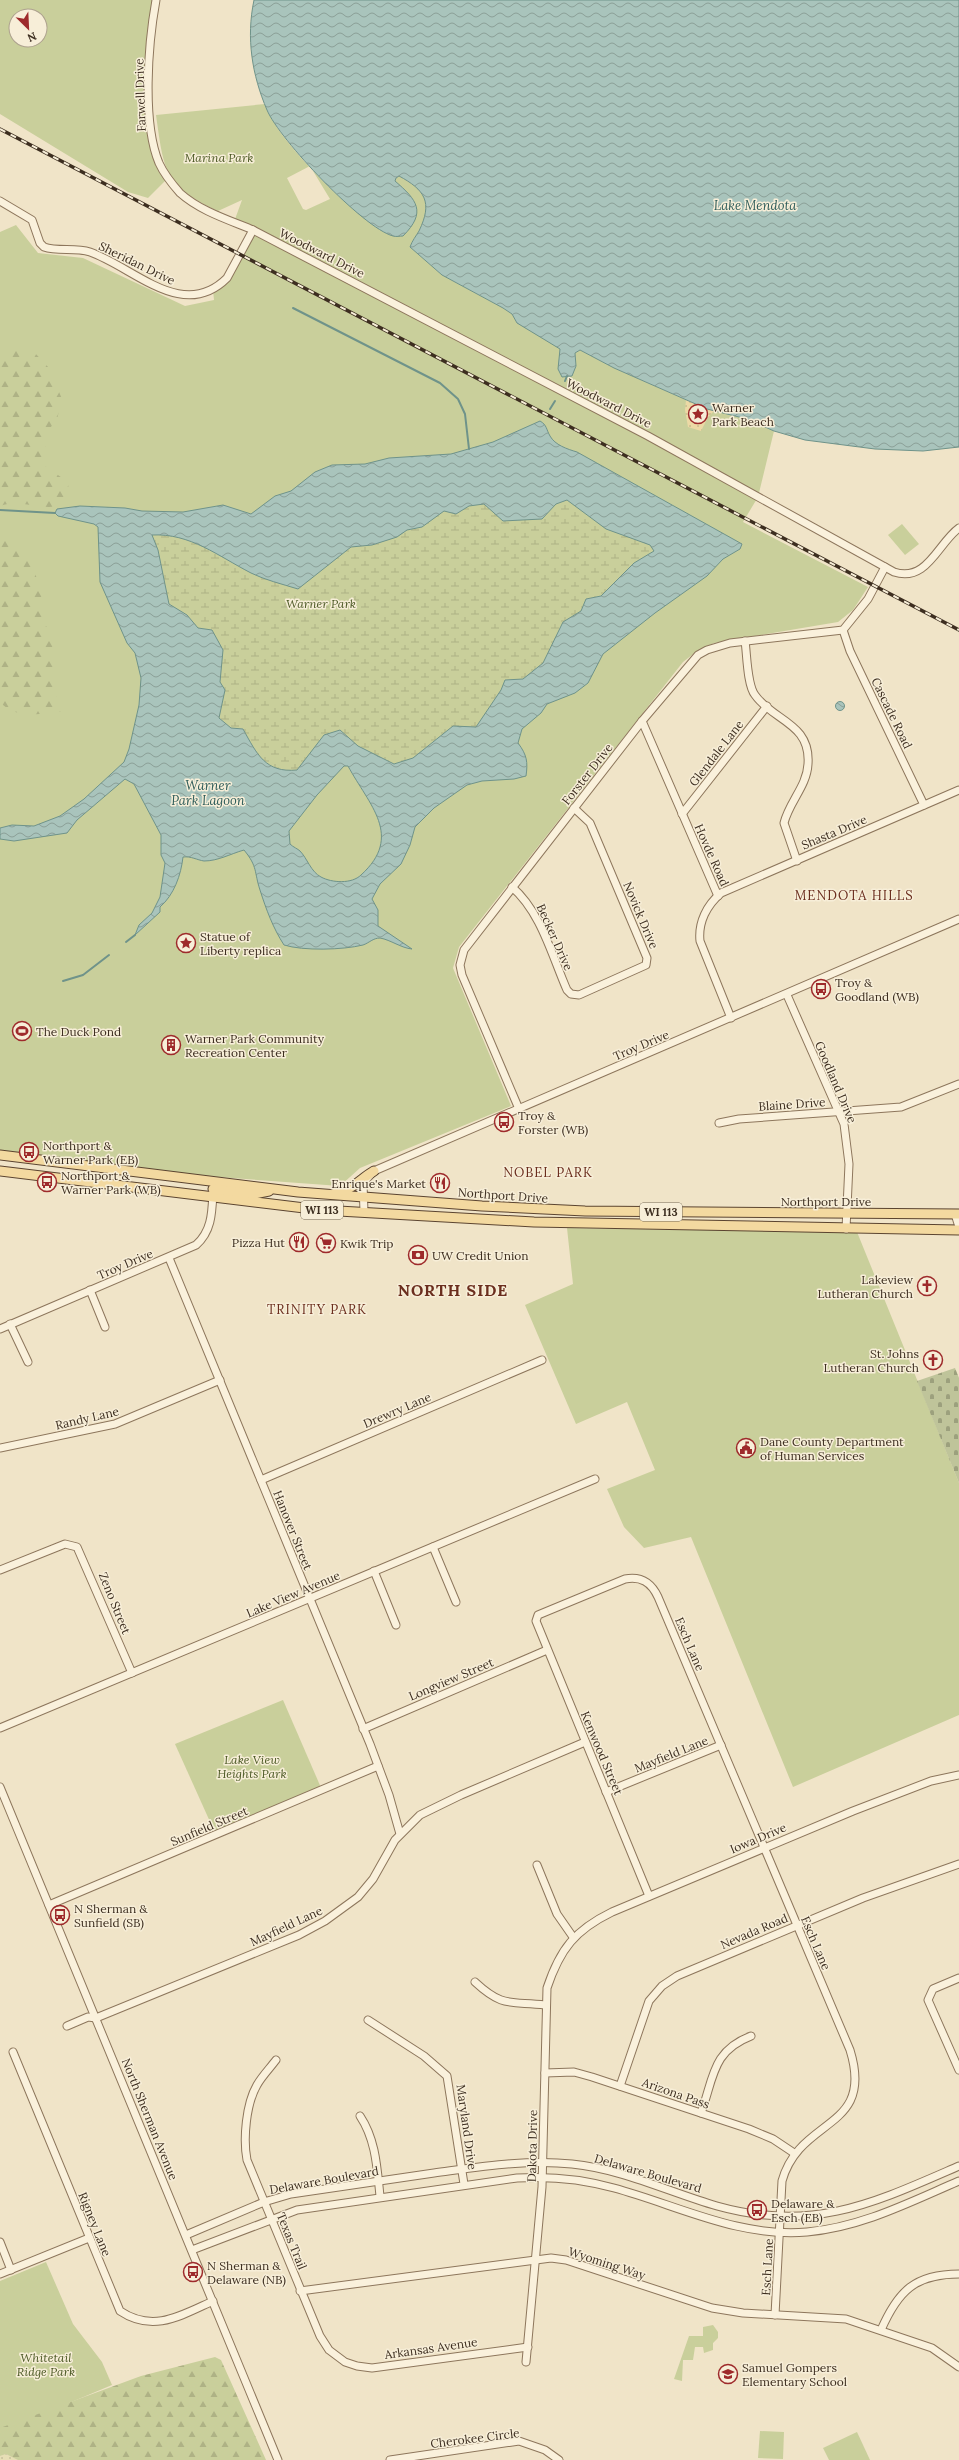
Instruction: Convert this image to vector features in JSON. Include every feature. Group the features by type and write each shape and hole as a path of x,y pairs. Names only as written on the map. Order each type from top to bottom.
{"main road":[{"name":"Northport Drive","path":"0,1155 213,1190 321,1210 534,1222 846,1229 959,1229"},
{"name":"Northport Drive","path":"0,1171 254,1194 272,1190 363,1198 532,1209 957,1214"},
{"path":"298,1192 345,1191 374,1171"},
{"path":"457,1218 487,1213 526,1215 532,1209"}],"street":[{"name":"Farwell Drive","path":"156,0 148,76 150,116 158,162 171,183 191,201 234,222"},
{"name":"Sheridan Drive","path":"0,201 32,220 40,243 44,247 89,252 180,296 202,294 221,284 227,278 253,230"},
{"name":"Woodward Drive","path":"234,222 253,230 648,436 885,567 904,574 921,570 933,559 950,534 959,528"},
{"path":"843,630 868,599 885,567"},
{"name":"Forster Drive","path":"519,1109 462,976 460,965 464,950 642,721 698,655 717,646 745,641 843,630"},
{"name":"Cascade Road","path":"843,630 850,651 924,805"},
{"path":"745,641 753,692 767,706 792,725 807,747 807,771 784,824 797,860"},
{"name":"Glendale Lane","path":"682,814 767,706"},
{"name":"Hovde Road","path":"642,721 718,896 712,901 705,913 700,928 700,941 731,1018"},
{"name":"Shasta Drive","path":"718,896 959,790"},
{"name":"Novick Drive","path":"574,808 590,823 648,961 641,969 576,995"},
{"name":"Becker Drive","path":"512,887 523,897 533,912 567,990 576,995"},
{"name":"Troy Drive","path":"374,1171 959,919"},
{"name":"Goodland Drive","path":"787,994 838,1111 848,1145 846,1229"},
{"name":"Blaine Drive","path":"719,1123 909,1105 959,1084"},
{"path":"364,1212 364,1180 374,1171"},
{"name":"Troy Drive","path":"0,1329 169,1258 196,1245 206,1236 210,1224 213,1190"},
{"path":"957,1214 959,1229"},
{"name":"Hanover Street","path":"169,1258 378,1766 395,1812 400,1834"},
{"path":"90,1290 105,1328"},
{"path":"10,1324 28,1362"},
{"name":"Drewry Lane","path":"260,1480 542,1360"},
{"name":"Randy Lane","path":"0,1448 115,1424 220,1380"},
{"name":"Lake View Avenue","path":"0,1728 595,1479"},
{"name":"Zeno Street","path":"0,1570 65,1544 73,1545 80,1550 132,1673"},
{"path":"433,1547 456,1602"},
{"path":"374,1571 396,1625"},
{"name":"Esch Lane","path":"536,1618 625,1579 640,1579 647,1581 658,1597 850,2050 856,2082 854,2095 843,2112 809,2138 794,2153 787,2165 782,2181 775,2315"},
{"name":"Kenwood Street","path":"536,1618 537,1625 547,1650 649,1896"},
{"name":"Longview Street","path":"363,1729 547,1650"},
{"name":"Mayfield Lane","path":"67,2026 88,2017 96,2018 299,1935 326,1921 344,1909 363,1891 373,1879 400,1834 420,1815 451,1799 585,1742"},
{"name":"Mayfield Lane","path":"606,1792 721,1745"},
{"name":"Sunfield Street","path":"49,1905 378,1766"},
{"name":"Iowa Drive","path":"573,1937 592,1922 649,1896 764,1848 931,1782 959,1775"},
{"name":"North Sherman Avenue","path":"0,1787 278,2460"},
{"name":"Nevada Road","path":"620,2086 649,2001 662,1986 678,1976 797,1925 959,1864"},
{"path":"537,1865 557,1914 573,1937"},
{"name":"Dakota Drive","path":"526,2362 542,2176 547,1988 558,1958 573,1937"},
{"path":"959,1978 933,1989 928,2000 959,2070"},
{"path":"475,1982 494,1998 509,2002 546,2005"},
{"name":"Maryland Drive","path":"368,2020 424,2056 447,2076 464,2184"},
{"path":"701,2113 721,2055 730,2046 751,2036"},
{"name":"Rigney Lane","path":"13,2052 120,2311 130,2318 144,2322 156,2323 213,2301"},
{"name":"Texas Trail","path":"276,2060 257,2085 245,2134 247,2160 300,2291 320,2336 329,2350 339,2358"},
{"name":"Arizona Pass","path":"545,2072 574,2072 620,2086 773,2139 794,2153"},
{"path":"360,2116 371,2137 380,2196"},
{"name":"Delaware Boulevard","path":"186,2235 264,2202 291,2194 461,2169 542,2162 597,2168 718,2206 781,2216 813,2215 853,2209 890,2196 959,2166"},
{"name":"Delaware Boulevard","path":"192,2250 271,2218 297,2210 464,2184 542,2176 612,2187 713,2221 733,2226 780,2232 806,2232 853,2224 885,2213 959,2181"},
{"path":"0,2274 89,2238"},
{"path":"0,2242 11,2270"},
{"name":"Wyoming Way","path":"300,2291 536,2259 566,2260 712,2308 733,2312 846,2319 932,2348 959,2366"},
{"path":"881,2330 893,2303 908,2288 926,2278 943,2274 959,2274"},
{"name":"Arkansas Avenue","path":"339,2358 357,2366 372,2368 528,2347"},
{"name":"Cherokee Circle","path":"390,2460 519,2441 545,2450 559,2460"}],"shaded area":[{"path":"6,2454 16,2457 18,2460 0,2460 0,2456"}],"green space":[{"path":"0,0 156,0 148,76 156,154 168,178 148,198 128,192 0,114"},
{"name":"Warner Park","path":"265,104 276,126 285,139 309,166 287,178 303,209 306,210 330,199 312,170 353,209 372,223 389,232 403,236 414,219 395,181 399,176 408,181 421,192 426,205 424,221 410,247 442,275 503,308 512,314 517,323 561,349 558,369 576,366 575,353 580,350 614,368 707,409 747,419 774,431 758,497 743,522 868,587 853,610 838,622 714,643 697,651 683,662 459,947 453,968 511,1106 360,1168 340,1186 190,1175 0,1150 0,232 16,225 38,253 83,258 185,306 214,300 213,290 221,284 253,230 234,222 242,200 218,211 200,202 177,184 170,175 161,150 156,115"},
{"path":"3,348 34,352 49,368 62,399 57,419 44,436 46,450 42,464 68,482 69,499 60,504 49,507 24,504 6,504 0,506 0,349"},
{"path":"567,500 606,529 651,545 655,551 634,563 601,596 586,599 581,611 563,622 543,663 523,679 505,681 501,690 476,727 453,726 413,758 394,764 358,746 340,730 324,735 297,770 277,768 263,760 243,729 231,728 219,718 225,690 220,682 223,650 190,620 169,604 158,550 151,534 181,537 202,545 252,574 298,589 351,547 372,545 397,537 407,530 422,527 444,511 456,514 469,506 484,504 504,521 542,519 556,504"},
{"path":"902,524 919,544 905,555 888,535"},
{"path":"0,534 11,547 29,555 41,591 44,623 52,635 55,693 59,704 65,711 22,714 14,712 0,702"},
{"path":"567,1228 857,1232 959,1483 959,1715 793,1787 691,1537 644,1548 624,1527 607,1489 655,1470 627,1402 576,1424 525,1305 573,1284"},
{"path":"955,1368 959,1378 959,1483 917,1381"},
{"name":"Lake View Heights Park","path":"283,1700 322,1790 216,1835 175,1744"},
{"name":"Whitetail Ridge Park","path":"46,2262 73,2324 102,2362 112,2385 0,2432 0,2281"},
{"path":"713,2325 718,2332 718,2338 713,2343 713,2350 704,2353 703,2347 695,2347 693,2360 683,2360 682,2381 674,2379 689,2336 703,2336 703,2327"},
{"path":"215,2357 221,2360 266,2460 18,2460 6,2454 0,2456 0,2428 141,2376"},
{"path":"760,2431 784,2432 783,2459 758,2458"},
{"path":"857,2432 870,2460 829,2460 823,2448"}],"sand":[{"name":"Warner Park Beach","path":"686,400 714,411 708,417 701,431 688,427 685,410"}],"water":[{"name":"Lake Mendota","path":"254,0 959,0 959,447 923,451 875,449 805,440 774,431 747,419 707,409 614,368 580,350 575,353 576,366 572,376 562,377 558,369 560,349 517,323 512,314 503,308 442,275 410,247 423,221 426,205 424,198 415,186 399,176 396,178 395,181 414,200 417,213 415,220 403,236 393,236 379,229 362,217 304,161 275,123 267,110 262,97 254,70 252,56 251,28"},
{"name":"Warner Park Lagoon","path":"540,421 545,426 552,439 558,444 577,452 742,544 740,549 723,559 707,576 655,613 603,654 588,683 575,693 547,704 541,713 522,729 518,743 526,759 526,776 514,779 482,781 467,785 434,808 415,827 410,845 401,864 380,884 372,899 378,910 378,926 412,949 380,938 355,947 334,949 312,949 284,945 276,932 267,911 254,865 244,850 209,861 183,857 181,871 173,891 160,907 160,912 135,935 139,925 152,913 160,897 165,863 161,855 161,835 134,784 125,779 77,820 67,833 14,841 0,839 0,828 12,825 34,826 60,816 84,799 124,762 129,749 139,705 141,678 135,653 127,643 100,582 98,527 94,524 58,516 55,513 57,509 80,506 125,508 142,511 183,512 223,505 251,514 275,496 291,491 315,472 332,465 365,464 389,458 451,454 493,442","holes":["567,500 606,529 650,545 654,551 634,563 601,596 586,599 581,611 563,622 543,663 523,679 505,680 501,690 476,727 453,726 413,758 394,764 358,746 340,730 324,735 297,770 277,768 263,760 243,729 231,728 219,718 225,690 220,682 223,650 212,630 198,628 187,615 169,604 158,550 152,535 166,535 191,542 256,575 298,589 351,547 372,545 397,537 407,530 422,527 444,511 456,514 469,506 484,504 503,521 542,519 556,504","344,766 348,766 373,807 381,834 380,847 374,861 357,878 342,882 326,879 318,875 300,851 290,844 289,831 317,795"]},
{"path":"838,702 842,702 844,706 842,710 838,710 836,708 836,704"}],"waterway":[{"path":"293,308 440,383 458,399 465,414 469,449"},
{"path":"565,381 567,376"},
{"path":"550,409 555,401"},
{"path":"0,510 55,513"},
{"path":"126,942 135,935"},
{"path":"63,981 83,975 109,955"}],"railway":[{"path":"0,129 959,630"}],"place":[{"name":"Warner Park Beach","path":"698,414"},
{"name":"Statue of Liberty replica","path":"186,943"},
{"name":"Troy & Goodland (WB)","path":"821,989"},
{"name":"The Duck Pond","path":"22,1031"},
{"name":"Warner Park Community Recreation Center","path":"171,1045"},
{"name":"Troy & Forster (WB)","path":"504,1122"},
{"name":"Northport & Warner Park (EB)","path":"29,1152"},
{"name":"Northport & Warner Park (WB)","path":"47,1182"},
{"name":"Enrique's Market","path":"440,1183"},
{"name":"Pizza Hut","path":"299,1242"},
{"name":"Kwik Trip","path":"326,1243"},
{"name":"UW Credit Union","path":"418,1255"},
{"name":"Lakeview Lutheran Church","path":"927,1286"},
{"name":"St. Johns Lutheran Church","path":"933,1360"},
{"name":"Dane County Department of Human Services","path":"746,1448"},
{"name":"N Sherman & Sunfield (SB)","path":"60,1915"},
{"name":"Delaware & Esch (EB)","path":"757,2210"},
{"name":"N Sherman & Delaware (NB)","path":"193,2272"},
{"name":"Samuel Gompers Elementary School","path":"728,2374"}],"district":[{"name":"MENDOTA HILLS","path":"854,895"},
{"name":"NOBEL PARK","path":"548,1172"},
{"name":"NORTH SIDE","path":"453,1290"},
{"name":"TRINITY PARK","path":"317,1309"}],"park label":[{"name":"Marina Park","path":"219,157"}]}
